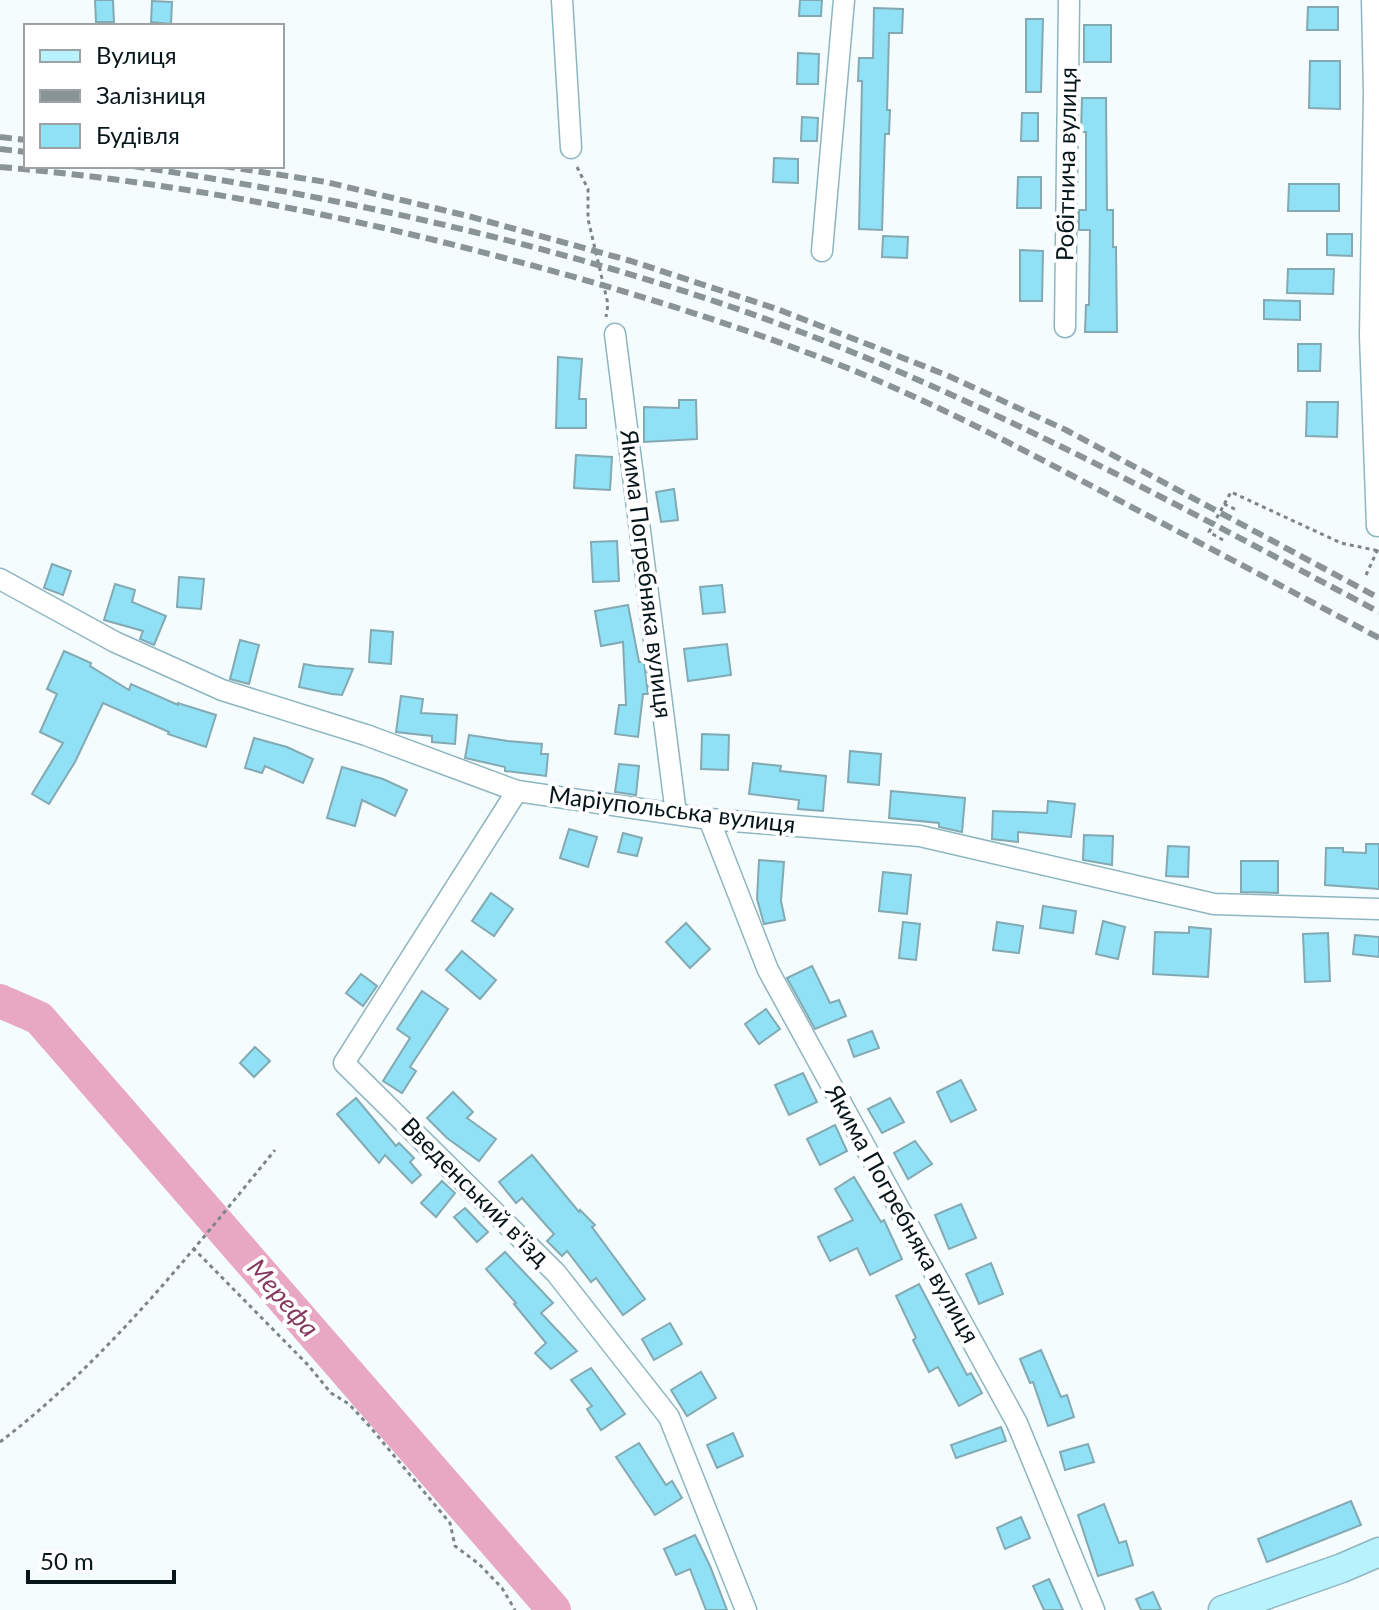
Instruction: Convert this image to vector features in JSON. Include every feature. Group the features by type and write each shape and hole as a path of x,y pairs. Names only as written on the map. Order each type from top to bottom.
{"street":[{"path":"562,0 571,148"},
{"path":"822,251 844,0"},
{"name":"Робітнича вулиця","path":"1065,327 1069,0"},
{"path":"1372,0 1377,526"},
{"name":"Якима Погребняка вулиця","path":"615,334 676,814"},
{"name":"Маріупольська вулиця","path":"0,579 115,642 222,690 366,735 517,791 709,819 920,836 1214,904 1379,909"},
{"name":"Введенський в'їзд","path":"517,791 344,1063 556,1273 669,1417 746,1610"},
{"name":"Якима Погребняка вулиця","path":"709,819 768,970 1017,1423 1094,1610"},
{"path":"1223,1610 1379,1552"}],"path":[{"path":"571,148 579,175 588,189 588,219 608,304 606,319 615,334"},
{"path":"1223,540 1209,532 1231,492 1341,543 1379,551"},
{"path":"1224,504 1237,510"},
{"path":"1366,575 1375,557"},
{"path":"0,1442 27,1422 109,1346 275,1150"},
{"path":"193,1248 308,1365 331,1393 349,1404 450,1523 455,1546 479,1564 502,1588 515,1610"}],"building":[{"path":"95,0 113,0 114,22 96,22"},
{"path":"800,0 822,0 821,16 799,16"},
{"path":"152,1 172,2 171,24 151,22"},
{"path":"1308,7 1338,7 1338,30 1307,30"},
{"path":"874,8 903,9 902,33 889,33 887,110 890,110 889,134 885,134 882,230 859,229 862,81 858,81 859,58 873,58"},
{"path":"1026,19 1043,19 1041,92 1026,92"},
{"path":"1084,25 1111,25 1111,62 1084,62"},
{"path":"798,53 819,54 818,84 797,84"},
{"path":"1310,61 1340,61 1340,109 1309,108"},
{"path":"1082,98 1106,98 1107,210 1113,210 1117,332 1085,332 1086,305 1089,305 1090,230 1079,230 1079,210 1086,210 1086,132 1081,132"},
{"path":"1022,113 1038,113 1038,141 1021,141"},
{"path":"802,117 818,118 817,141 801,141"},
{"path":"774,158 798,159 798,183 773,182"},
{"path":"1018,177 1041,177 1041,208 1017,208"},
{"path":"1289,184 1339,184 1339,211 1288,211"},
{"path":"1327,234 1352,234 1352,256 1327,255"},
{"path":"883,236 908,237 907,258 882,257"},
{"path":"1020,250 1043,251 1042,301 1020,301"},
{"path":"1288,269 1334,269 1333,294 1287,293"},
{"path":"1264,300 1300,301 1300,320 1264,319"},
{"path":"1298,344 1321,344 1320,371 1298,371"},
{"path":"558,357 582,359 579,399 586,399 586,428 556,428"},
{"path":"679,400 696,400 697,439 644,442 644,407 679,408"},
{"path":"1307,402 1338,402 1337,437 1306,436"},
{"path":"576,455 612,457 610,490 574,488"},
{"path":"674,489 678,520 661,522 656,492"},
{"path":"617,541 619,581 593,582 591,542"},
{"path":"52,564 71,571 63,595 44,588"},
{"path":"179,577 204,579 201,609 177,607"},
{"path":"115,584 135,590 132,602 166,616 154,645 140,639 143,631 104,620"},
{"path":"722,585 725,612 703,614 700,587"},
{"path":"628,605 639,662 644,662 648,694 643,694 638,737 615,734 619,705 626,705 623,642 601,646 595,611"},
{"path":"371,630 393,632 391,664 369,662"},
{"path":"240,640 259,645 249,684 230,679"},
{"path":"727,644 731,675 688,681 684,649"},
{"path":"64,651 91,663 90,666 129,690 131,684 178,705 216,715 206,747 168,734 103,703 75,762 49,804 32,794 63,743 40,732 57,694 47,689"},
{"path":"304,664 353,669 342,695 332,694 299,687"},
{"path":"401,696 423,699 421,713 457,715 455,744 432,742 432,736 396,732"},
{"path":"702,734 729,735 728,770 701,769"},
{"path":"469,735 542,744 541,754 548,754 546,776 505,771 505,767 465,758"},
{"path":"254,738 287,747 313,759 303,783 265,766 262,773 245,768"},
{"path":"850,751 881,754 879,785 848,782"},
{"path":"753,763 781,766 780,771 826,776 823,811 798,809 799,800 749,794"},
{"path":"619,764 639,766 636,795 615,792"},
{"path":"342,767 407,790 395,816 362,800 355,826 327,818"},
{"path":"891,791 965,798 962,832 939,827 939,823 889,818"},
{"path":"1048,801 1075,804 1071,837 1018,832 1018,842 992,839 993,811 1047,813"},
{"path":"569,829 597,837 588,867 560,858"},
{"path":"623,833 642,838 637,856 618,852"},
{"path":"1084,835 1113,836 1112,865 1083,860"},
{"path":"1366,844 1379,844 1379,889 1325,885 1326,848 1366,853"},
{"path":"1168,846 1189,847 1188,877 1166,876"},
{"path":"759,860 784,862 781,901 785,920 764,924 757,899"},
{"path":"1241,861 1278,861 1278,893 1241,892"},
{"path":"883,872 911,875 907,914 879,911"},
{"path":"491,893 513,909 494,936 472,921"},
{"path":"1043,906 1076,911 1073,933 1040,928"},
{"path":"1103,921 1125,927 1118,959 1096,954"},
{"path":"903,922 920,924 916,960 899,958"},
{"path":"997,922 1023,926 1019,953 993,950"},
{"path":"686,923 710,949 690,968 666,942"},
{"path":"1189,927 1211,929 1208,977 1153,974 1155,932 1189,933"},
{"path":"1328,933 1330,981 1305,982 1303,934"},
{"path":"1355,935 1379,937 1379,957 1353,954"},
{"path":"462,951 496,980 480,999 446,970"},
{"path":"812,966 830,1003 839,1000 846,1016 815,1029 787,978"},
{"path":"361,974 377,986 363,1006 346,993"},
{"path":"422,991 448,1009 410,1067 416,1071 402,1093 383,1081 410,1038 397,1029"},
{"path":"766,1009 780,1029 759,1044 745,1024"},
{"path":"872,1031 879,1048 854,1057 848,1040"},
{"path":"255,1047 270,1061 254,1077 240,1063"},
{"path":"803,1073 817,1102 789,1115 775,1085"},
{"path":"961,1080 976,1110 951,1122 937,1092"},
{"path":"453,1092 473,1112 467,1118 496,1139 479,1161 447,1138 427,1118"},
{"path":"356,1098 396,1146 399,1143 414,1158 410,1162 421,1175 412,1183 385,1155 379,1163 337,1114"},
{"path":"890,1098 904,1122 882,1133 868,1109"},
{"path":"835,1125 847,1151 820,1165 807,1139"},
{"path":"915,1141 932,1164 908,1179 894,1153"},
{"path":"532,1155 579,1212 595,1225 592,1227 645,1299 623,1315 596,1278 591,1282 567,1251 562,1256 547,1241 554,1234 522,1198 516,1203 499,1182"},
{"path":"854,1177 881,1222 884,1220 902,1259 870,1275 857,1248 830,1261 818,1237 853,1220 835,1189"},
{"path":"442,1181 455,1193 436,1217 421,1203"},
{"path":"961,1204 976,1238 949,1249 935,1215"},
{"path":"465,1208 488,1232 477,1242 454,1217"},
{"path":"505,1252 553,1303 541,1313 577,1351 551,1369 535,1353 546,1343 486,1269"},
{"path":"991,1263 1003,1294 979,1304 966,1274"},
{"path":"919,1284 967,1375 971,1373 982,1393 959,1406 938,1367 929,1372 896,1296"},
{"path":"670,1323 682,1344 654,1360 642,1339"},
{"path":"1041,1350 1061,1397 1067,1395 1074,1417 1048,1426 1033,1382 1030,1383 1020,1359"},
{"path":"591,1368 625,1414 601,1430 587,1409 592,1406 571,1380"},
{"path":"701,1372 716,1398 687,1416 671,1390"},
{"path":"1001,1427 1006,1441 956,1458 951,1445"},
{"path":"733,1433 743,1456 717,1468 707,1445"},
{"path":"639,1443 666,1485 672,1481 682,1498 655,1515 616,1457"},
{"path":"1088,1444 1094,1462 1065,1470 1060,1452"},
{"path":"1351,1501 1361,1525 1267,1562 1258,1539"},
{"path":"1104,1504 1119,1543 1126,1541 1133,1565 1098,1576 1078,1515"},
{"path":"1021,1517 1030,1538 1005,1549 997,1528"},
{"path":"695,1535 727,1610 706,1610 690,1569 676,1575 664,1549"},
{"path":"1049,1579 1063,1610 1044,1610 1033,1586"},
{"path":"1153,1592 1161,1610 1141,1610 1136,1599"}],"waterway":[{"name":"Мерефа","path":"0,1001 39,1018 554,1610"}],"railway":[{"path":"0,137 24,140"},
{"path":"0,149 24,152"},
{"path":"0,167 129,181 319,214 508,259 720,322 845,367 944,411 1379,638"},
{"path":"145,168 317,198 501,239 681,290 770,320 924,383 1056,444 1379,612"},
{"path":"236,168 326,182 468,216 631,261 777,309 944,374 1066,430 1379,598"}]}
